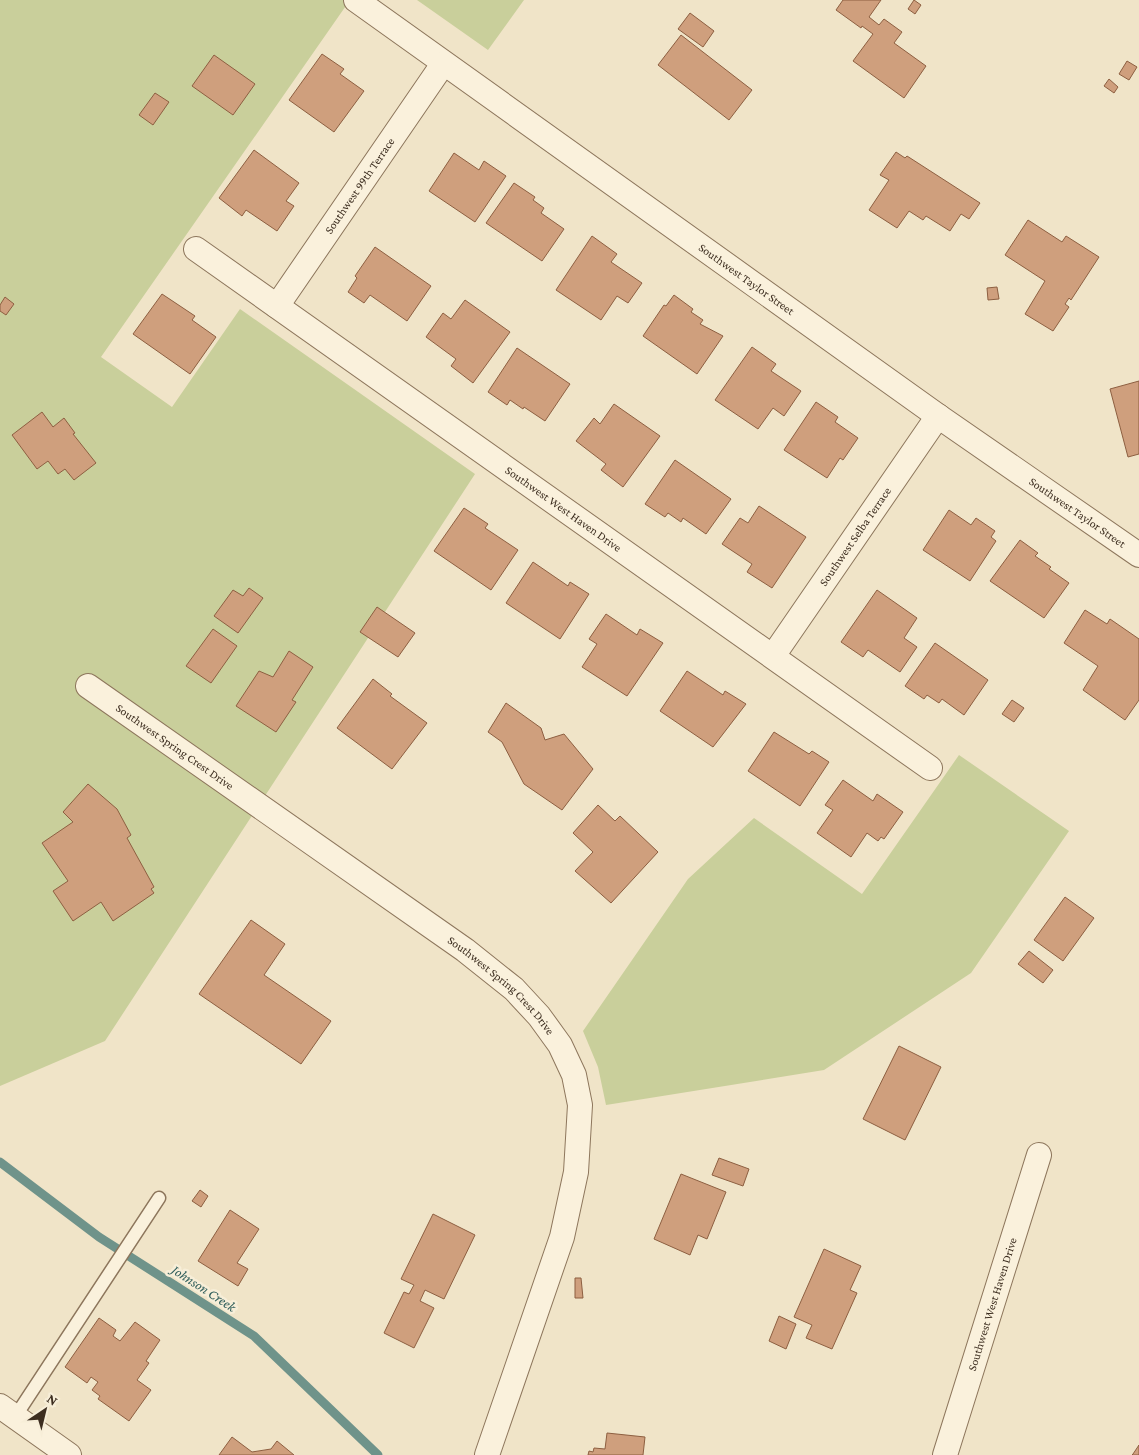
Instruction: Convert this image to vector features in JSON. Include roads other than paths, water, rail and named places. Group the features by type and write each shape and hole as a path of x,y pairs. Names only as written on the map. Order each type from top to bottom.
{"street":[{"name":"Southwest Taylor Street","path":"356,0 938,416 1139,555"},
{"name":"Southwest 99th Terrace","path":"277,306 443,64"},
{"name":"Southwest West Haven Drive","path":"196,249 930,768"},
{"name":"Southwest Selba Terrace","path":"772,656 938,416"},
{"name":"Southwest Spring Crest Drive","path":"88,686 465,950 514,989 539,1016 560,1046 574,1075 580,1105 576,1172 562,1237 487,1455"},
{"name":"Southwest West Haven Drive","path":"945,1455 1039,1155"},
{"path":"7,1412 69,1455"}],"lane":[{"path":"7,1412 102,1285 160,1198"}],"waterway":[{"name":"Johnson Creek","path":"0,1162 99,1237 254,1336 378,1455"}]}
